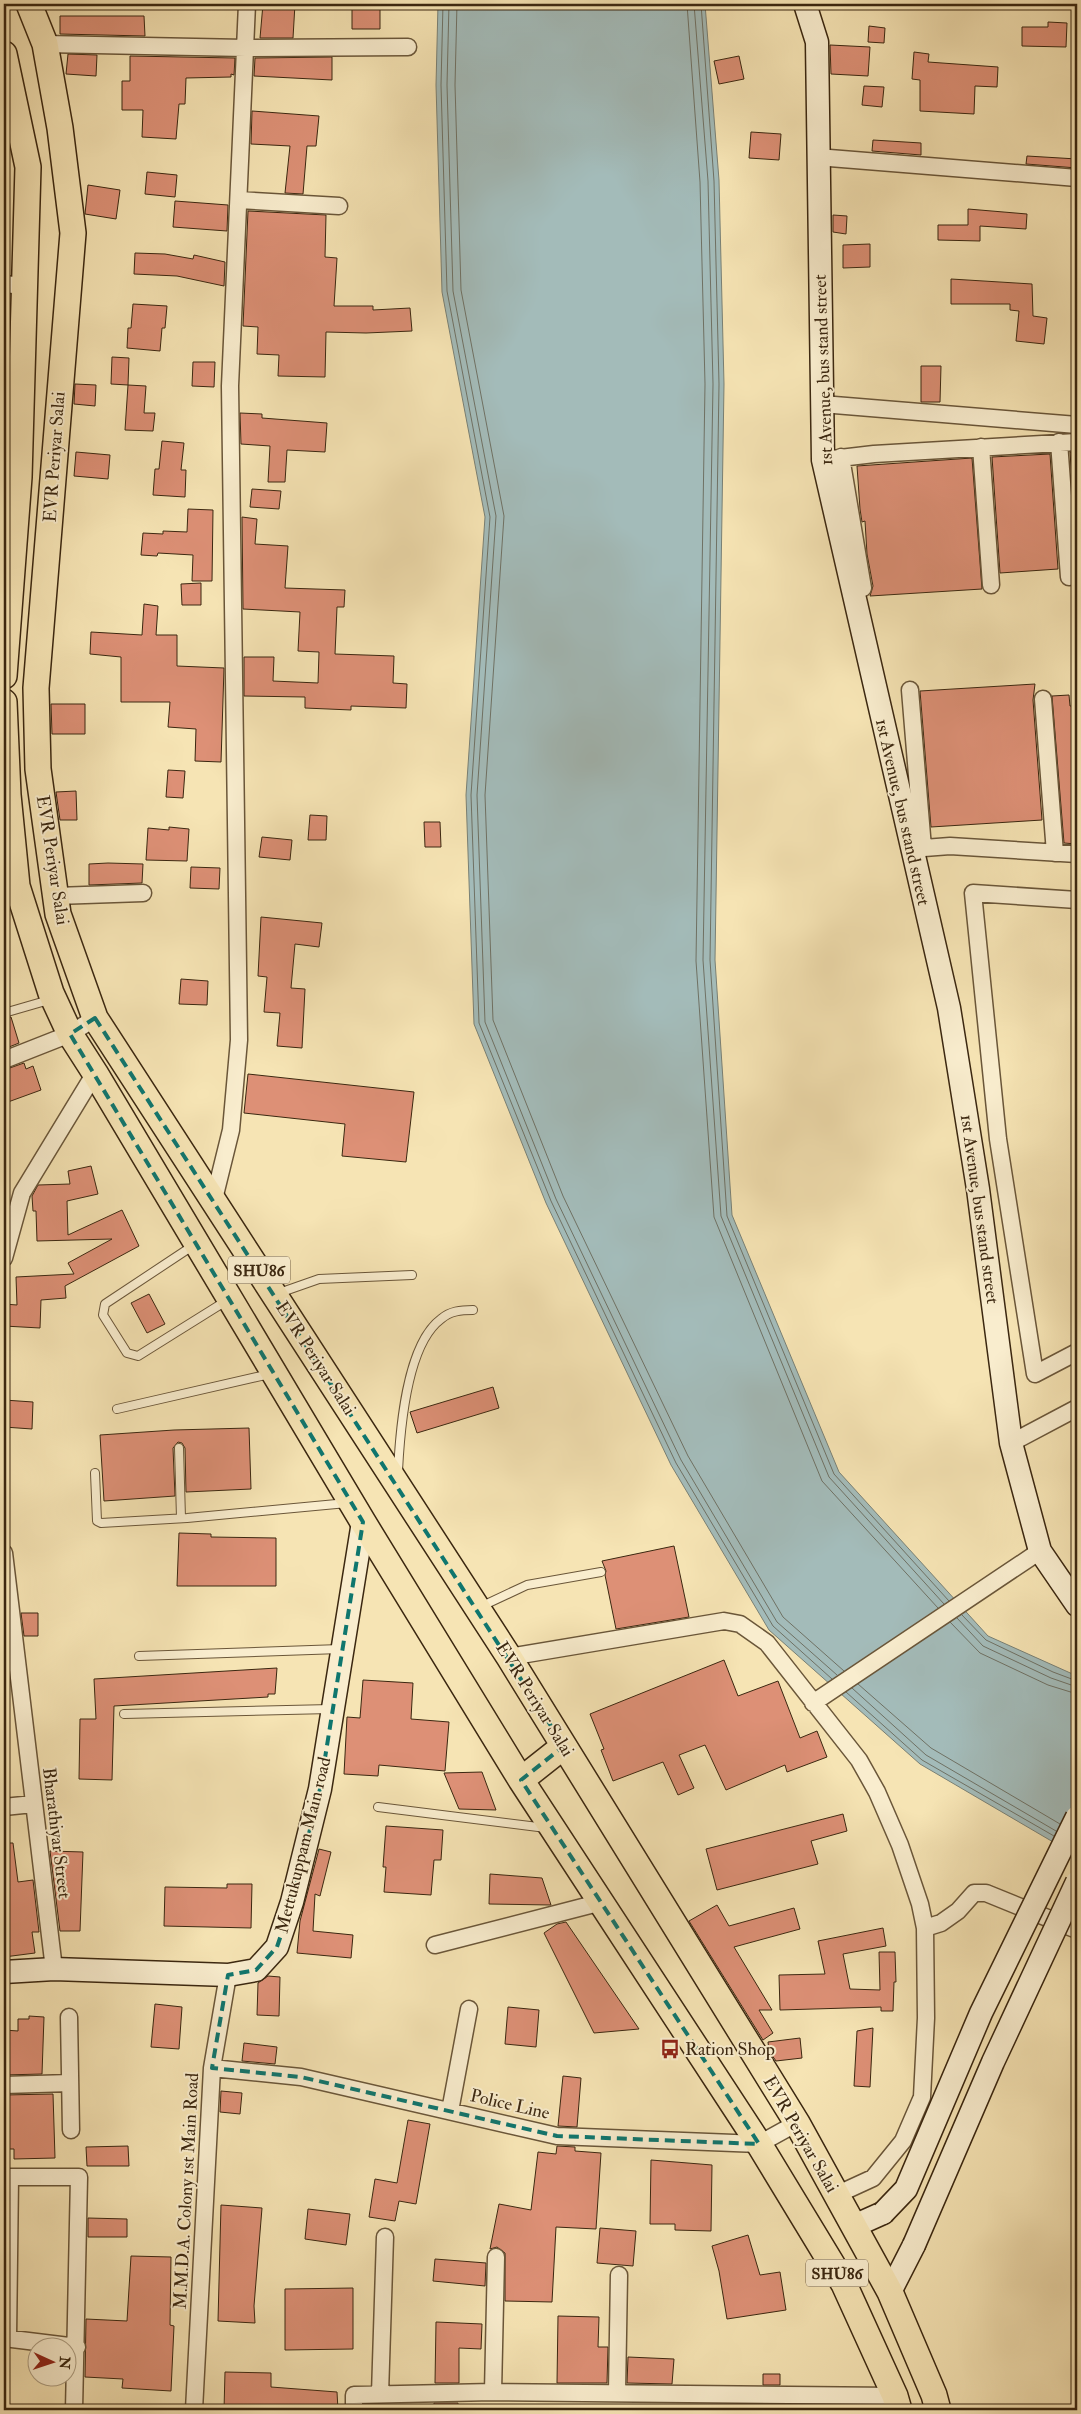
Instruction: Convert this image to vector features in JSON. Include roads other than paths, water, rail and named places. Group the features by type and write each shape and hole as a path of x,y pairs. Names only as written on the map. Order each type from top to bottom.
{"main road":[{"name":"EVR Periyar Salai","path":"29,4 45,44 60,128 73,233 36,688 38,770 58,914 95,1018 478,1608 797,2123 890,2292 934,2395 938,2410"},
{"name":"EVR Periyar Salai","path":"4,54 28,167 14,285 19,477 4,676"},
{"path":"10,598 43,599"},
{"name":"EVR Periyar Salai","path":"4,702 8,795 17,886 13,900 70,1034 357,1512 521,1780 759,2144 844,2284 897,2403"},
{"path":"521,1780 564,1746"}],"street":[{"path":"214,1199 231,1130 239,1040 230,386 247,4"},
{"name":"1st Avenue, bus stand street","path":"805,4 817,42 817,157 822,404 918,849 949,1008 978,1189 1011,1443 1040,1551 1077,1606"},
{"path":"45,44 246,48 408,48"},
{"path":"817,157 1077,178"},
{"path":"239,200 340,206"},
{"path":"822,404 1077,425"},
{"path":"1059,442 1070,577"},
{"path":"865,604 834,458 1077,442"},
{"path":"981,448 991,585"},
{"path":"910,690 918,849 950,846 1077,854"},
{"path":"1043,699 1055,853"},
{"path":"56,896 144,893"},
{"path":"1077,900 973,893 998,1139 1034,1374 1077,1352"},
{"path":"4,1060 70,1034 95,1018"},
{"path":"4,1258 22,1193 95,1073"},
{"path":"1011,1443 1077,1408"},
{"name":"Mettukuppam Main road","path":"4,1972 54,1969 228,1975 256,1970 277,1947 292,1902 320,1788 342,1649 357,1512"},
{"path":"813,1703 1040,1551"},
{"name":"Bharathiyar Street","path":"4,1552 32,1804 54,1969"},
{"path":"509,1657 724,1621 740,1624 767,1643 859,1760 877,1792 900,1845 920,1904 925,1928 926,2018 922,2097 903,2141 873,2178 836,2195"},
{"path":"4,1807 32,1804"},
{"path":"854,2226 883,2213 906,2189 982,2013 1077,1817"},
{"path":"890,2292 914,2245 993,2062 1077,1882"},
{"path":"925,1928 941,1923 958,1911 974,1893 986,1893 1077,1930"},
{"path":"435,1945 602,1902"},
{"name":"M.M.D.A. Colony 1st Main Road","path":"194,2410 212,2068 228,1975"},
{"path":"450,2112 469,2009"},
{"path":"69,2017 71,2130"},
{"name":"Police Line","path":"212,2068 301,2077 557,2136 759,2144"},
{"path":"4,2085 70,2083"},
{"path":"759,2144 797,2123"},
{"path":"28,2341 6,2338 7,2177 79,2176 77,2336"},
{"path":"380,2394 385,2237"},
{"path":"493,2392 496,2257"},
{"path":"617,2393 619,2275"},
{"path":"74,2410 75,2386"},
{"path":"354,2410 354,2394 493,2392 617,2393 897,2403"}],"lane":[{"path":"4,1013 54,998"},
{"path":"197,1244 105,1304 103,1315 128,1353 138,1356 230,1299"},
{"path":"275,1295 319,1279 412,1275"},
{"path":"397,1483 402,1412 415,1362 432,1327 440,1319 455,1312 473,1310"},
{"path":"117,1409 274,1373"},
{"path":"179,1448 181,1518"},
{"path":"95,1473 97,1521 102,1523 181,1518 357,1512"},
{"path":"478,1608 527,1585 601,1572"},
{"path":"139,1656 342,1649"},
{"path":"124,1714 333,1709"},
{"path":"378,1807 553,1828"}],"water":[{"path":"438,4 705,4 719,180 724,384 715,960 732,1215 839,1472 988,1636 1077,1676 1077,1856 920,1764 769,1630 671,1465 546,1203 474,1024 466,795 485,517 442,292 436,85"}],"place":[{"name":"Ration Shop","path":"670,2049"}]}
